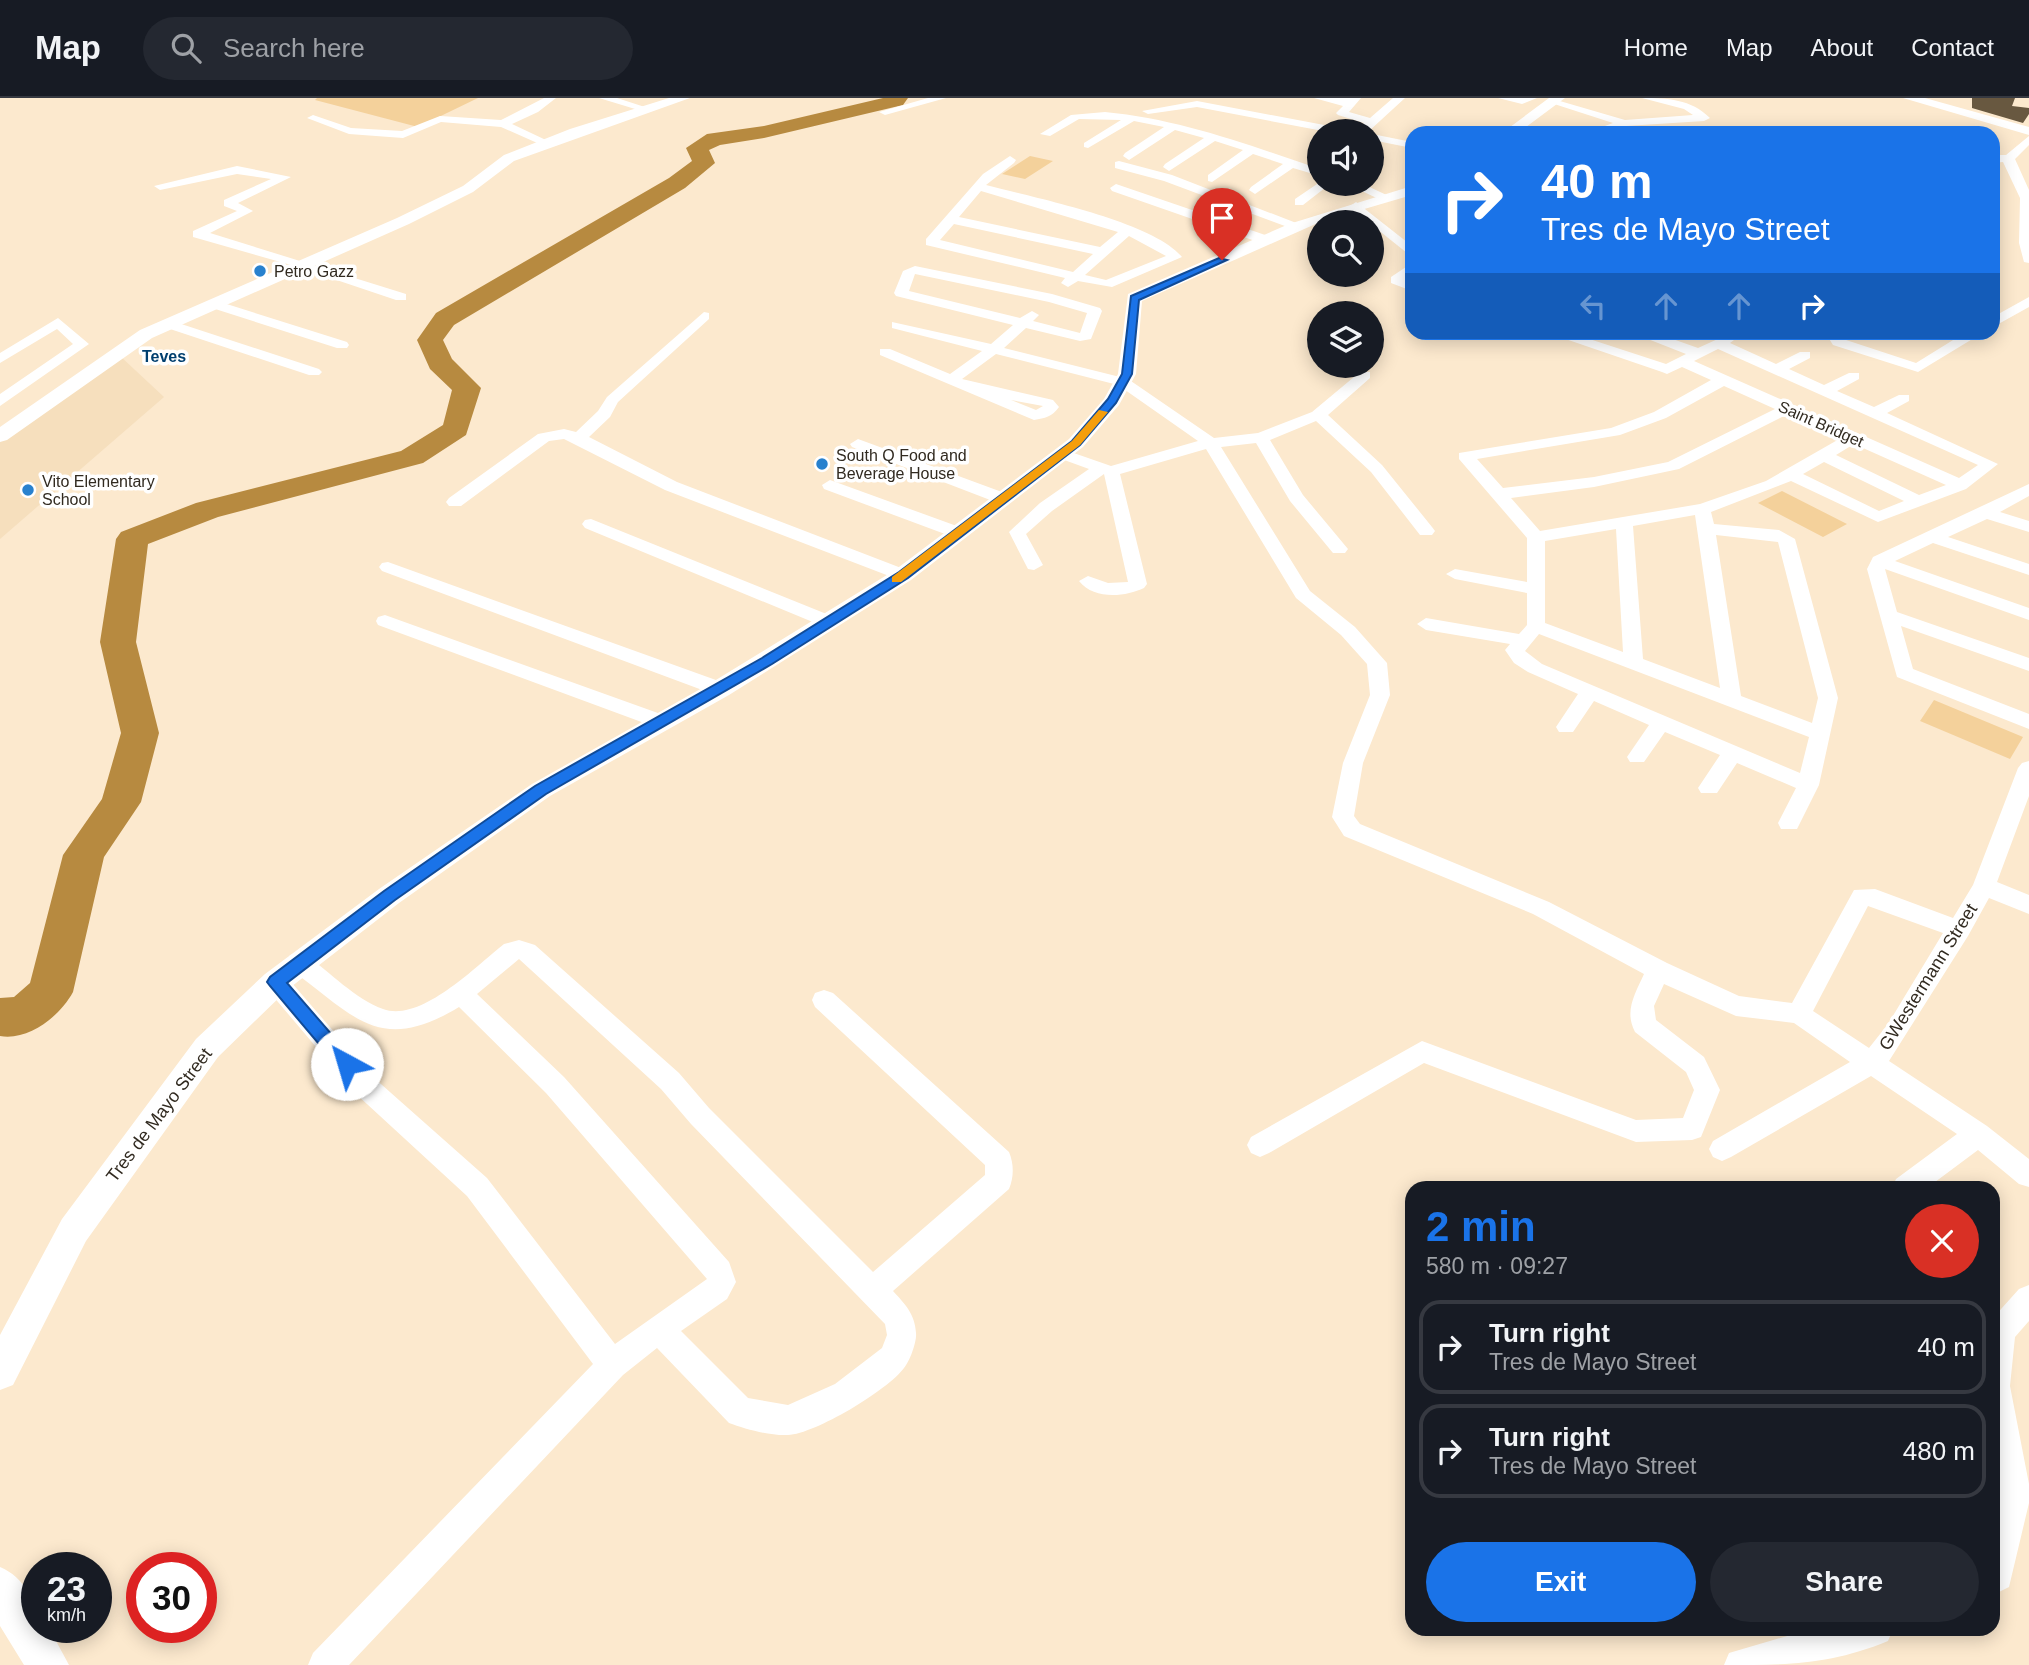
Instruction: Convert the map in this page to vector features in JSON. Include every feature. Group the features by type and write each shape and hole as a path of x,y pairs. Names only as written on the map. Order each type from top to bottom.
{"street":[{"path":"503,124 527,114 551,98"},
{"path":"604,98 645,109"},
{"path":"0,436 122,349 169,324 468,189 509,159 544,143 683,98"},
{"path":"885,112 941,98"},
{"path":"1319,98 1353,101"},
{"path":"1376,119 1400,98"},
{"path":"1503,98 1522,101 1532,98"},
{"path":"1618,126 1704,118 1688,106 1647,98"},
{"path":"1910,98 2029,131"},
{"path":"1519,126 1555,100 1625,124"},
{"path":"1350,119 1342,113 1353,101"},
{"path":"1148,111 1194,104 1307,125"},
{"path":"1046,134 1076,116 1130,119 1212,138 1307,169"},
{"path":"313,118 349,131 403,135 440,119 503,124 544,143"},
{"path":"1087,145 1130,119"},
{"path":"1129,156 1172,127"},
{"path":"1170,167 1212,138"},
{"path":"2000,159 2009,158 2029,139"},
{"path":"1384,140 1405,144"},
{"path":"1212,178 1251,150"},
{"path":"2009,158 2009,165 2027,200 2024,243 2029,259"},
{"path":"979,187 1127,231 1175,257 1108,284 931,242 987,177 1010,160"},
{"path":"1255,190 1292,164"},
{"path":"1119,165 1298,214 1314,196"},
{"path":"160,186 237,170 285,177 228,203 247,211 198,234 303,264 401,298"},
{"path":"1116,188 1266,240"},
{"name":"Tres de Mayo Street","path":"0,1372 74,1230 207,1048 299,962 541,790 720,689 903,575 1062,454 1085,433 1124,382 1132,345 1135,298 1266,240 1298,214 1405,192"},
{"path":"1357,200 1405,246"},
{"path":"950,219 1103,252"},
{"path":"953,379 993,350 1127,231"},
{"path":"915,270 1052,298 1095,310 1086,336 1080,337 1025,322 901,293 909,271 915,270"},
{"path":"1405,273 1396,280 1405,284"},
{"path":"2000,319 2029,301"},
{"path":"214,304 342,345"},
{"path":"579,438 604,414 612,400 704,316"},
{"path":"0,359 58,322 82,344 0,401"},
{"path":"169,324 314,372"},
{"path":"897,325 1124,382 1211,443 1303,594 1348,631 1377,663 1380,695 1353,763 1343,817 1352,830 1541,908 1658,970 1736,1006 1799,1014 1874,1061 1978,1134 2029,1175"},
{"path":"1576,340 1662,368 1683,362 1726,340"},
{"path":"1660,340 1701,354"},
{"path":"1837,340 1918,368 1965,340"},
{"path":"1719,344 1989,462 1990,465 1960,485 1881,517 1790,474"},
{"path":"885,352 974,387"},
{"path":"1778,369 1805,355"},
{"name":"Saint Bridget","path":"1683,362 1960,485"},
{"path":"1826,390 1854,376"},
{"path":"1034,565 1018,533 1046,507 1105,470 1211,443 1261,438 1318,415 1361,378"},
{"path":"1723,380 1660,415 1614,432 1466,455 1536,537 1536,626 1515,650 1521,659 1808,785"},
{"path":"1876,412 1904,398"},
{"path":"1499,494 1594,482 1673,466 1787,409"},
{"path":"1318,415 1345,435 1379,468 1426,531"},
{"path":"455,502 544,437 564,434 579,438 671,486 903,575"},
{"path":"1261,438 1296,497 1339,549"},
{"path":"1536,537 1703,509 1772,485 1821,454 1853,438"},
{"path":"858,444 1003,499"},
{"path":"1062,454 1105,470"},
{"path":"1821,454 1919,502"},
{"path":"1088,581 1101,589 1113,590 1138,584 1105,470"},
{"path":"830,485 959,533"},
{"path":"2029,489 1986,513 1879,561 1876,569 1904,673 2029,722"},
{"path":"1703,509 1731,698"},
{"path":"1986,513 2029,527"},
{"path":"590,524 827,621"},
{"path":"1624,524 1633,660"},
{"path":"1708,529 1779,535 1786,539 1828,698 1822,734 1808,785 1789,823"},
{"path":"1932,537 2029,570"},
{"path":"1879,561 2029,614"},
{"path":"388,567 720,689"},
{"path":"1455,574 1537,589"},
{"path":"1890,616 2029,665"},
{"path":"385,621 662,722"},
{"path":"1426,624 1521,640"},
{"path":"1536,626 1633,660 1822,734"},
{"path":"1566,727 1590,691"},
{"path":"1637,757 1661,722"},
{"path":"1709,788 1733,752"},
{"name":"GWestermann Street","path":"1722,1149 1874,1061 1897,1031 1984,886 2029,768"},
{"path":"1984,886 2029,905"},
{"path":"1799,1014 1862,896 1875,898 1960,930"},
{"path":"299,962 379,1018 396,1020 423,1014 461,993 512,951 519,949 527,952 670,1081 700,1116 898,1317 902,1335 894,1358 846,1395 814,1412 788,1420 740,1412 659,1329"},
{"path":"1260,1144 1422,1051 1636,1131 1692,1129 1707,1090 1695,1065 1644,1025 1642,1006 1658,970"},
{"path":"276,982 364,1085 477,1187 612,1365"},
{"path":"325,1665 612,1365 717,1289 722,1282 719,1271 555,1084 461,993"},
{"path":"824,1000 999,1160 1001,1166 999,1180 872,1291"},
{"path":"1915,1181 1978,1134"},
{"path":"2000,1340 2001,1331 2029,1299"},
{"path":"2000,1413 2015,1494 2000,1562"},
{"path":"0,1588 48,1665"},
{"path":"1741,1665 1849,1636"}],"shaded area":[{"path":"478,98 418,127 315,100"},
{"path":"1030,156 1053,161 1025,179 1002,174"},
{"name":"Vito Elementary School","path":"120,356 164,397 0,539 0,440"},
{"path":"1782,491 1847,524 1823,537 1758,503"},
{"path":"1934,700 2023,737 2010,759 1920,721"}],"building":[{"path":"1972,98 2015,98 2012,106 2029,108 2029,114 2023,123 1972,108"}],"waterway":[{"path":"0,1017 10,1019 30,1010 50,992 79,884 84,855 121,802 140,733 118,642 132,539 207,510 412,457 456,429 467,388 440,363 430,340 445,319 677,183 704,163 697,148 715,139 764,132 896,101 898,98"}],"slow traffic":[{"path":"896,579 1076,443 1103,412"}],"place":[{"name":"Petro Gazz","path":"260,271"},
{"name":"South Q Food and Beverage House","path":"822,464"},
{"name":"Vito Elementary School","path":"28,490"}],"district":[{"name":"Teves","path":"164,356"}],"route":[{"path":"347,1064 276,982 389,896 541,790 767,661 903,575 959,533 1076,443 1112,401 1127,374 1135,298 1222,260"}]}
